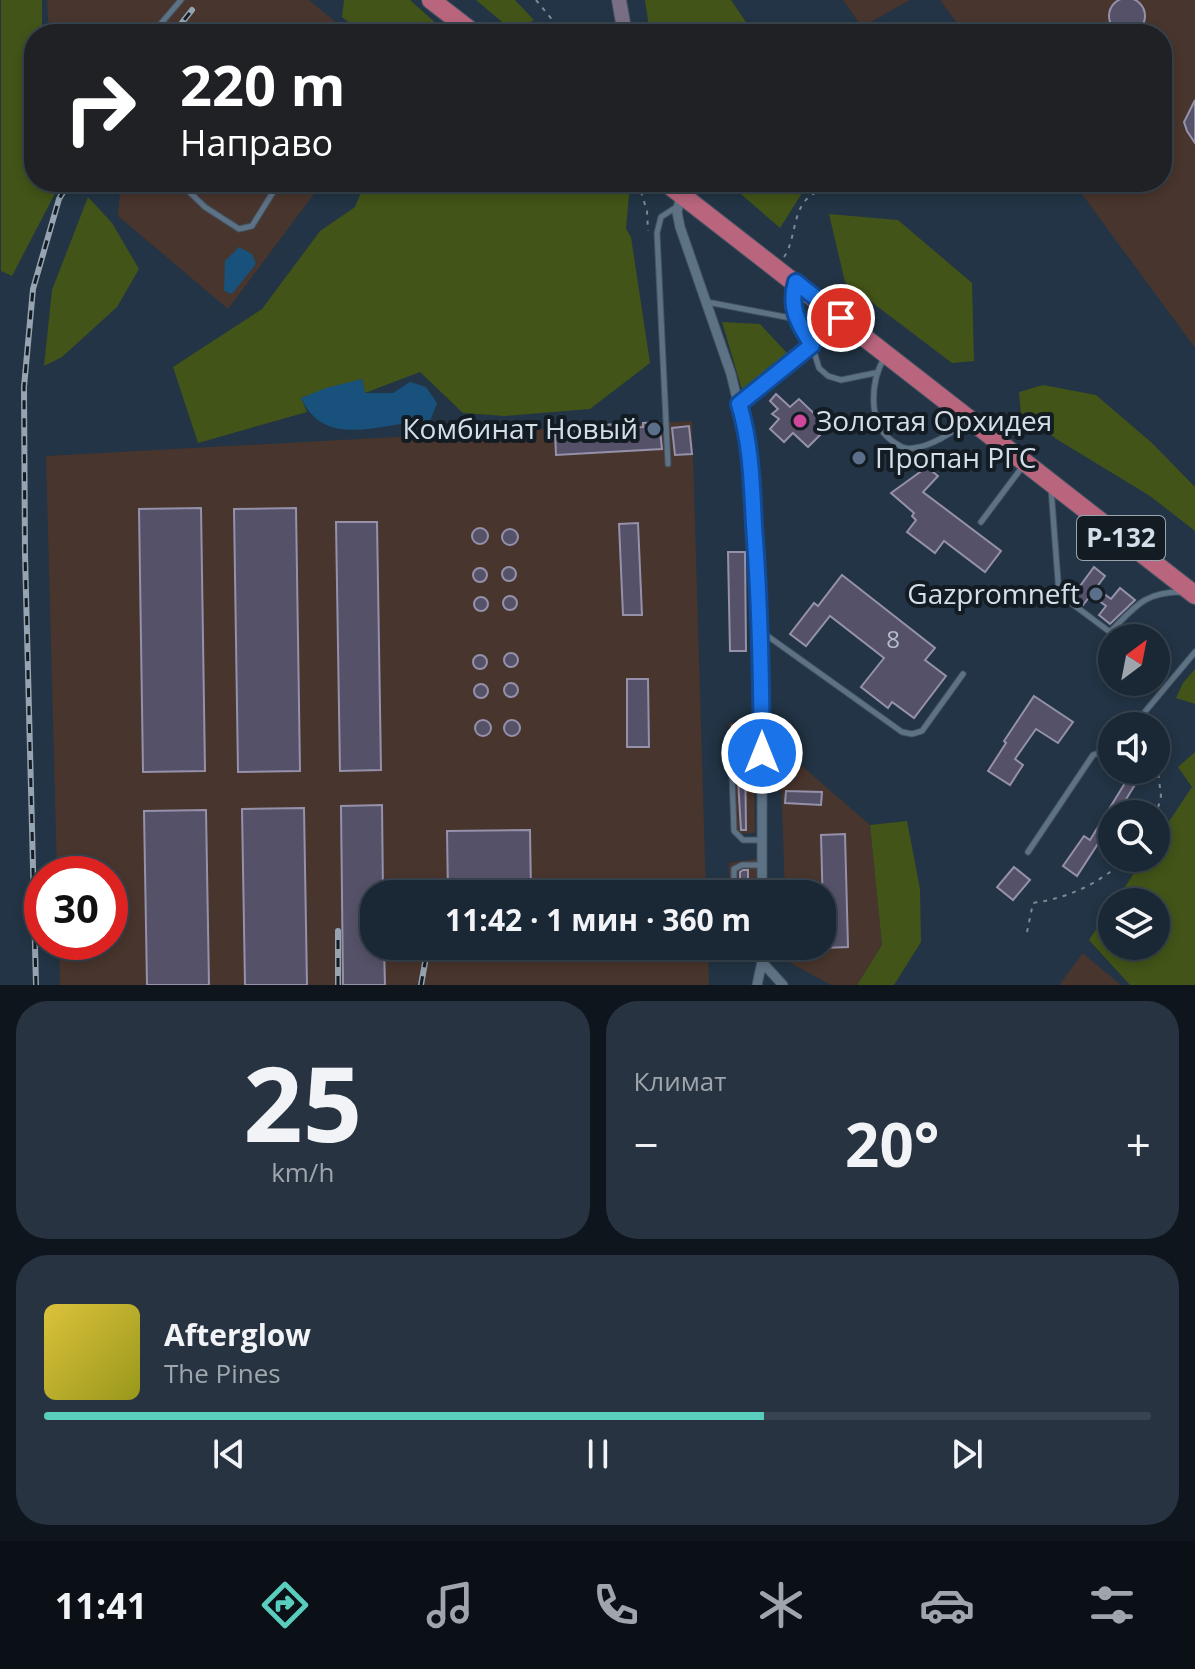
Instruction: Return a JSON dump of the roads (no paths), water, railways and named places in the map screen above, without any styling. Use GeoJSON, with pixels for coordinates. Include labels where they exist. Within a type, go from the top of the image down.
{"type":"FeatureCollection","features":[{"type":"Feature","properties":{"kind":"highway"},"geometry":{"type":"LineString","coordinates":[[431,0],[462,24]]}},
{"type":"Feature","properties":{"kind":"highway","name":"Р-132"},"geometry":{"type":"LineString","coordinates":[[673,192],[680,200],[796,282],[1193,593]]}},
{"type":"Feature","properties":{"kind":"street"},"geometry":{"type":"LineString","coordinates":[[619,0],[623,24]]}},
{"type":"Feature","properties":{"kind":"street"},"geometry":{"type":"LineString","coordinates":[[680,200],[680,227],[739,404],[750,462],[762,631],[762,880]]}},
{"type":"Feature","properties":{"kind":"street"},"geometry":{"type":"LineString","coordinates":[[757,985],[762,962]]}},
{"type":"Feature","properties":{"kind":"street"},"geometry":{"type":"LineString","coordinates":[[762,962],[783,985]]}},
{"type":"Feature","properties":{"kind":"lane"},"geometry":{"type":"LineString","coordinates":[[161,24],[181,0]]}},
{"type":"Feature","properties":{"kind":"lane"},"geometry":{"type":"LineString","coordinates":[[189,192],[205,207],[239,229],[252,226],[273,192]]}},
{"type":"Feature","properties":{"kind":"lane"},"geometry":{"type":"LineString","coordinates":[[668,464],[657,249],[661,217],[680,200]]}},
{"type":"Feature","properties":{"kind":"lane"},"geometry":{"type":"LineString","coordinates":[[796,282],[792,296],[797,319],[812,345],[819,368],[828,376],[841,380],[875,373]]}},
{"type":"Feature","properties":{"kind":"lane"},"geometry":{"type":"LineString","coordinates":[[707,302],[797,319]]}},
{"type":"Feature","properties":{"kind":"lane"},"geometry":{"type":"LineString","coordinates":[[739,404],[812,345]]}},
{"type":"Feature","properties":{"kind":"lane"},"geometry":{"type":"LineString","coordinates":[[886,353],[875,373],[876,420],[884,434],[902,448],[913,449],[953,432],[970,419]]}},
{"type":"Feature","properties":{"kind":"lane"},"geometry":{"type":"LineString","coordinates":[[981,522],[1025,463]]}},
{"type":"Feature","properties":{"kind":"lane"},"geometry":{"type":"LineString","coordinates":[[1051,483],[1059,594],[1110,632],[1135,607],[1157,592],[1193,593]]}},
{"type":"Feature","properties":{"kind":"lane"},"geometry":{"type":"LineString","coordinates":[[762,631],[902,732],[912,734],[922,731],[963,674]]}},
{"type":"Feature","properties":{"kind":"lane"},"geometry":{"type":"LineString","coordinates":[[1145,712],[1195,652]]}},
{"type":"Feature","properties":{"kind":"lane"},"geometry":{"type":"LineString","coordinates":[[731,747],[734,831],[743,840],[762,841]]}},
{"type":"Feature","properties":{"kind":"lane"},"geometry":{"type":"LineString","coordinates":[[1028,852],[1093,755],[1098,753]]}},
{"type":"Feature","properties":{"kind":"lane"},"geometry":{"type":"LineString","coordinates":[[734,880],[734,869],[742,865],[763,865]]}},
{"type":"Feature","properties":{"kind":"water"},"geometry":{"type":"Polygon","coordinates":[[[239,247],[252,254],[256,264],[232,294],[224,291],[225,261],[239,247]]]}},
{"type":"Feature","properties":{"kind":"water"},"geometry":{"type":"Polygon","coordinates":[[[362,379],[365,393],[393,393],[410,382],[426,387],[437,403],[430,421],[358,430],[341,429],[325,424],[312,414],[301,398],[362,379]]]}},
{"type":"Feature","properties":{"kind":"railway"},"geometry":{"type":"LineString","coordinates":[[181,24],[192,10]]}},
{"type":"Feature","properties":{"kind":"railway"},"geometry":{"type":"LineString","coordinates":[[36,985],[24,387],[33,289],[63,192]]}},
{"type":"Feature","properties":{"kind":"railway"},"geometry":{"type":"LineString","coordinates":[[338,931],[338,985]]}},
{"type":"Feature","properties":{"kind":"railway"},"geometry":{"type":"LineString","coordinates":[[421,985],[425,960]]}},
{"type":"Feature","properties":{"kind":"place","name":"Золотая Орхидея"},"geometry":{"type":"Point","coordinates":[800,421]}},
{"type":"Feature","properties":{"kind":"place","name":"Комбинат Новый"},"geometry":{"type":"Point","coordinates":[654,429]}},
{"type":"Feature","properties":{"kind":"place","name":"Пропан РГС"},"geometry":{"type":"Point","coordinates":[859,458]}},
{"type":"Feature","properties":{"kind":"place","name":"Gazpromneft"},"geometry":{"type":"Point","coordinates":[1096,594]}}]}
